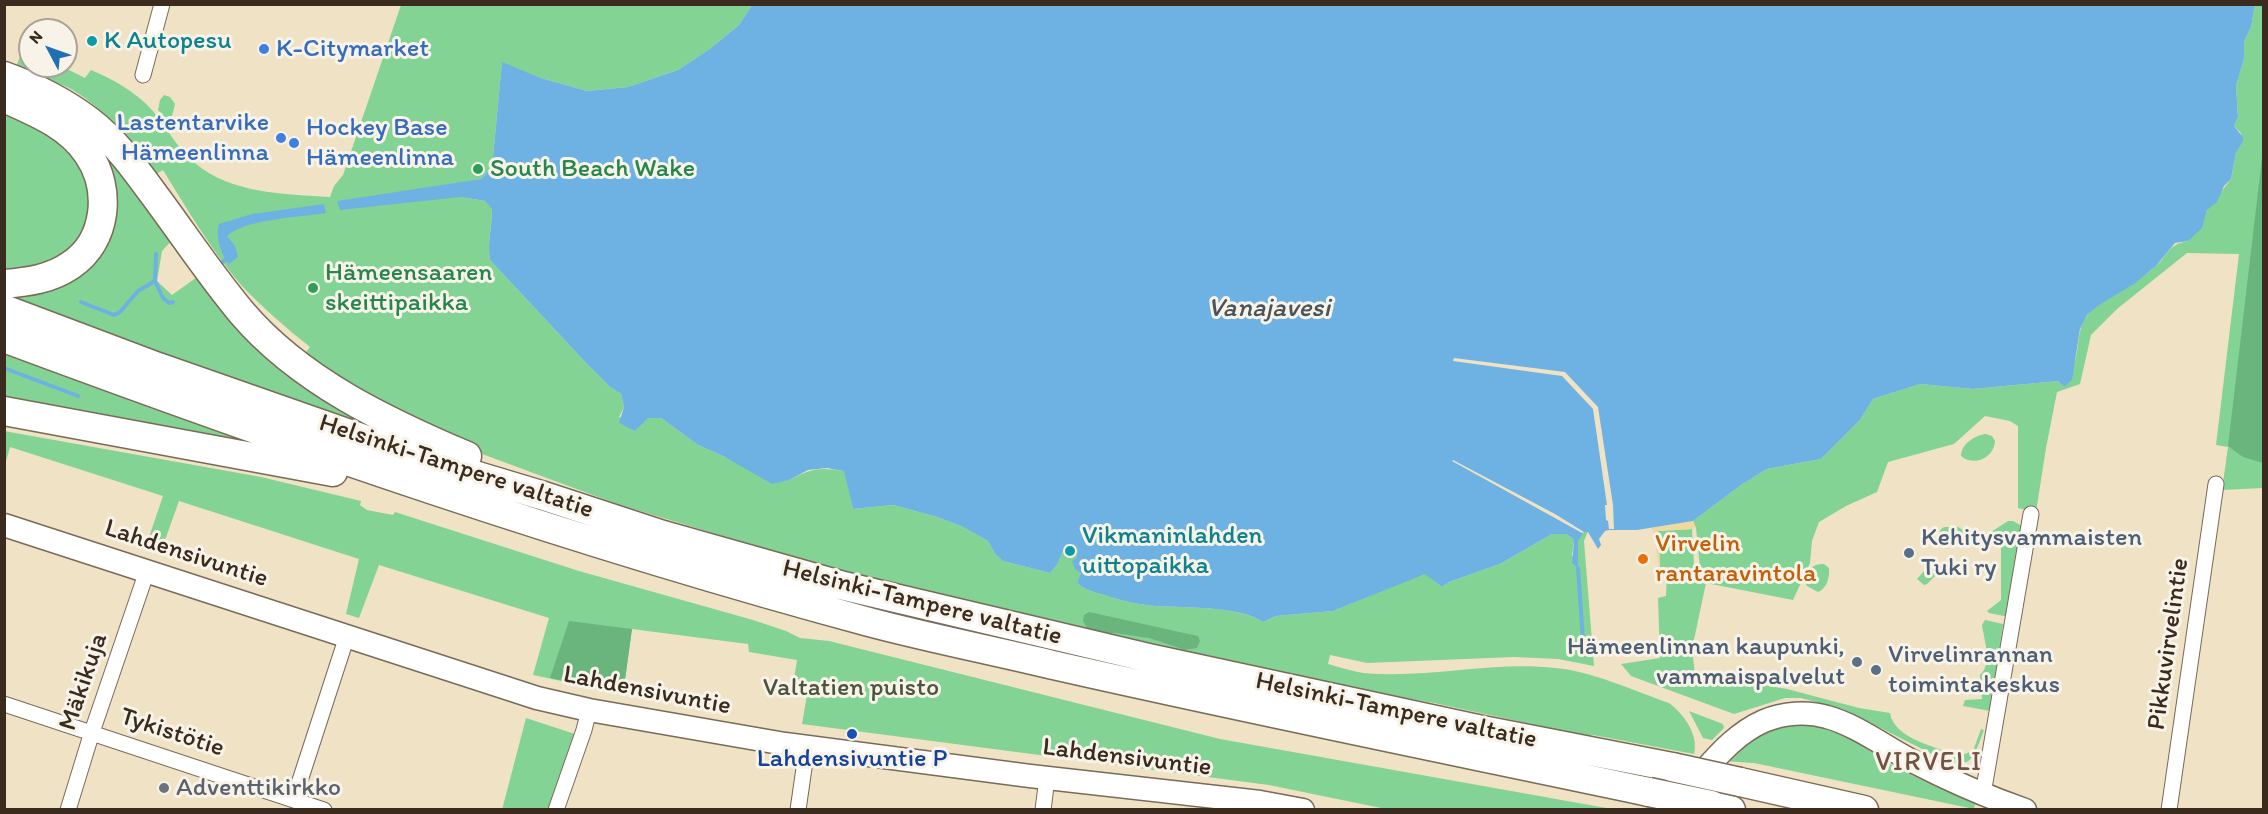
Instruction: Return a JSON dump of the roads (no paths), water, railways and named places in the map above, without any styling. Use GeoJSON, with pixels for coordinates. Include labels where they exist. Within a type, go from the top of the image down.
{"type":"FeatureCollection","features":[{"type":"Feature","properties":{"kind":"highway"},"geometry":{"type":"LineString","coordinates":[[4,76],[74,111],[108,138],[130,162],[242,314],[277,348],[305,370],[399,425],[512,477],[541,495]]}},
{"type":"Feature","properties":{"kind":"highway"},"geometry":{"type":"LineString","coordinates":[[4,98],[46,118],[77,141],[94,165],[104,201],[101,223],[95,237],[76,261],[44,278],[4,284]]}},
{"type":"Feature","properties":{"kind":"highway","name":"Helsinki-Tampere valtatie"},"geometry":{"type":"LineString","coordinates":[[4,309],[158,367],[387,447],[663,535],[840,585],[1160,660],[1471,728],[1672,767],[1864,810]]}},
{"type":"Feature","properties":{"kind":"highway","name":"Helsinki-Tampere valtatie"},"geometry":{"type":"LineString","coordinates":[[4,338],[382,474],[636,555],[872,623],[1659,801],[1721,807]]}},
{"type":"Feature","properties":{"kind":"highway"},"geometry":{"type":"LineString","coordinates":[[4,411],[334,472],[382,474]]}},
{"type":"Feature","properties":{"kind":"main road","name":"Lahdensivuntie"},"geometry":{"type":"LineString","coordinates":[[4,525],[537,698],[589,710],[807,747],[1303,810]]}},
{"type":"Feature","properties":{"kind":"main road"},"geometry":{"type":"LineString","coordinates":[[1659,801],[1727,746],[1740,728],[1795,714],[1827,717],[1840,722],[1916,764],[2025,810]]}},
{"type":"Feature","properties":{"kind":"street"},"geometry":{"type":"LineString","coordinates":[[143,75],[162,4]]}},
{"type":"Feature","properties":{"kind":"street","name":"Pikkuvirvelintie"},"geometry":{"type":"LineString","coordinates":[[2169,810],[2216,484]]}},
{"type":"Feature","properties":{"kind":"street"},"geometry":{"type":"LineString","coordinates":[[1983,794],[2031,514]]}},
{"type":"Feature","properties":{"kind":"street","name":"Mäkikuja"},"geometry":{"type":"LineString","coordinates":[[68,810],[147,571]]}},
{"type":"Feature","properties":{"kind":"street"},"geometry":{"type":"LineString","coordinates":[[294,799],[347,636]]}},
{"type":"Feature","properties":{"kind":"street","name":"Tykistötie"},"geometry":{"type":"LineString","coordinates":[[4,704],[324,810]]}},
{"type":"Feature","properties":{"kind":"street"},"geometry":{"type":"LineString","coordinates":[[556,810],[589,710]]}},
{"type":"Feature","properties":{"kind":"street"},"geometry":{"type":"LineString","coordinates":[[798,810],[807,747]]}},
{"type":"Feature","properties":{"kind":"street"},"geometry":{"type":"LineString","coordinates":[[1043,810],[1047,778]]}},
{"type":"Feature","properties":{"kind":"water","name":"Vanajavesi"},"geometry":{"type":"Polygon","coordinates":[[[752,5],[2255,5],[2251,27],[2244,42],[2244,59],[2236,86],[2238,117],[2234,126],[2243,137],[2243,142],[2236,153],[2231,179],[2224,186],[2217,202],[2207,210],[2202,228],[2188,241],[2175,243],[2156,266],[2134,284],[2087,315],[2080,329],[2072,380],[2064,387],[2058,381],[1973,389],[1920,384],[1873,399],[1860,420],[1821,459],[1767,469],[1741,485],[1693,521],[1637,530],[1605,531],[1599,539],[1601,545],[1598,549],[1588,532],[1584,532],[1578,542],[1578,568],[1572,563],[1574,542],[1572,538],[1566,534],[1552,534],[1500,564],[1449,582],[1442,587],[1425,574],[1333,611],[1276,616],[1263,622],[1238,612],[1140,604],[1088,590],[1077,582],[1081,573],[1075,569],[1072,561],[1076,558],[1078,550],[1075,545],[1066,544],[1057,565],[1050,573],[1003,561],[995,554],[988,541],[961,526],[937,517],[893,505],[853,509],[844,471],[827,468],[808,470],[789,480],[772,484],[725,457],[698,445],[661,418],[648,418],[635,431],[619,423],[624,407],[621,394],[610,387],[586,363],[490,260],[492,209],[485,201],[460,197],[340,210],[337,201],[481,179],[492,167],[502,62],[541,78],[587,91],[628,87],[678,70],[711,48],[739,25],[752,5]]]}},
{"type":"Feature","properties":{"kind":"water"},"geometry":{"type":"Polygon","coordinates":[[[324,204],[326,213],[260,222],[235,230],[227,236],[235,246],[238,257],[229,264],[219,245],[219,224],[252,214],[324,204]]]}},
{"type":"Feature","properties":{"kind":"waterway"},"geometry":{"type":"LineString","coordinates":[[155,280],[156,254]]}},
{"type":"Feature","properties":{"kind":"waterway"},"geometry":{"type":"LineString","coordinates":[[219,265],[226,259]]}},
{"type":"Feature","properties":{"kind":"waterway"},"geometry":{"type":"LineString","coordinates":[[81,302],[114,315],[120,312],[138,291],[155,281],[163,298],[169,303],[173,302]]}},
{"type":"Feature","properties":{"kind":"waterway"},"geometry":{"type":"LineString","coordinates":[[4,368],[78,396]]}},
{"type":"Feature","properties":{"kind":"waterway"},"geometry":{"type":"LineString","coordinates":[[1578,568],[1584,655]]}},
{"type":"Feature","properties":{"kind":"place","name":"K Autopesu"},"geometry":{"type":"Point","coordinates":[92,41]}},
{"type":"Feature","properties":{"kind":"place","name":"K-Citymarket"},"geometry":{"type":"Point","coordinates":[264,49]}},
{"type":"Feature","properties":{"kind":"place","name":"Lastentarvike Hämeenlinna"},"geometry":{"type":"Point","coordinates":[281,138]}},
{"type":"Feature","properties":{"kind":"place","name":"Hockey Base Hämeenlinna"},"geometry":{"type":"Point","coordinates":[294,143]}},
{"type":"Feature","properties":{"kind":"place","name":"South Beach Wake"},"geometry":{"type":"Point","coordinates":[478,169]}},
{"type":"Feature","properties":{"kind":"place","name":"Hämeensaaren skeittipaikka"},"geometry":{"type":"Point","coordinates":[313,288]}},
{"type":"Feature","properties":{"kind":"place","name":"Vikmaninlahden uittopaikka"},"geometry":{"type":"Point","coordinates":[1070,551]}},
{"type":"Feature","properties":{"kind":"place","name":"Kehitysvammaisten Tuki ry"},"geometry":{"type":"Point","coordinates":[1909,553]}},
{"type":"Feature","properties":{"kind":"place","name":"Virvelin rantaravintola"},"geometry":{"type":"Point","coordinates":[1643,559]}},
{"type":"Feature","properties":{"kind":"place","name":"Hämeenlinnan kaupunki, vammaispalvelut"},"geometry":{"type":"Point","coordinates":[1857,662]}},
{"type":"Feature","properties":{"kind":"place","name":"Virvelinrannan toimintakeskus"},"geometry":{"type":"Point","coordinates":[1876,670]}},
{"type":"Feature","properties":{"kind":"place","name":"Lahdensivuntie P"},"geometry":{"type":"Point","coordinates":[852,734]}},
{"type":"Feature","properties":{"kind":"place","name":"Adventtikirkko"},"geometry":{"type":"Point","coordinates":[164,788]}},
{"type":"Feature","properties":{"kind":"district","name":"VIRVELI"},"geometry":{"type":"Point","coordinates":[1929,763]}},
{"type":"Feature","properties":{"kind":"park label","name":"Valtatien puisto"},"geometry":{"type":"Point","coordinates":[851,688]}}]}
